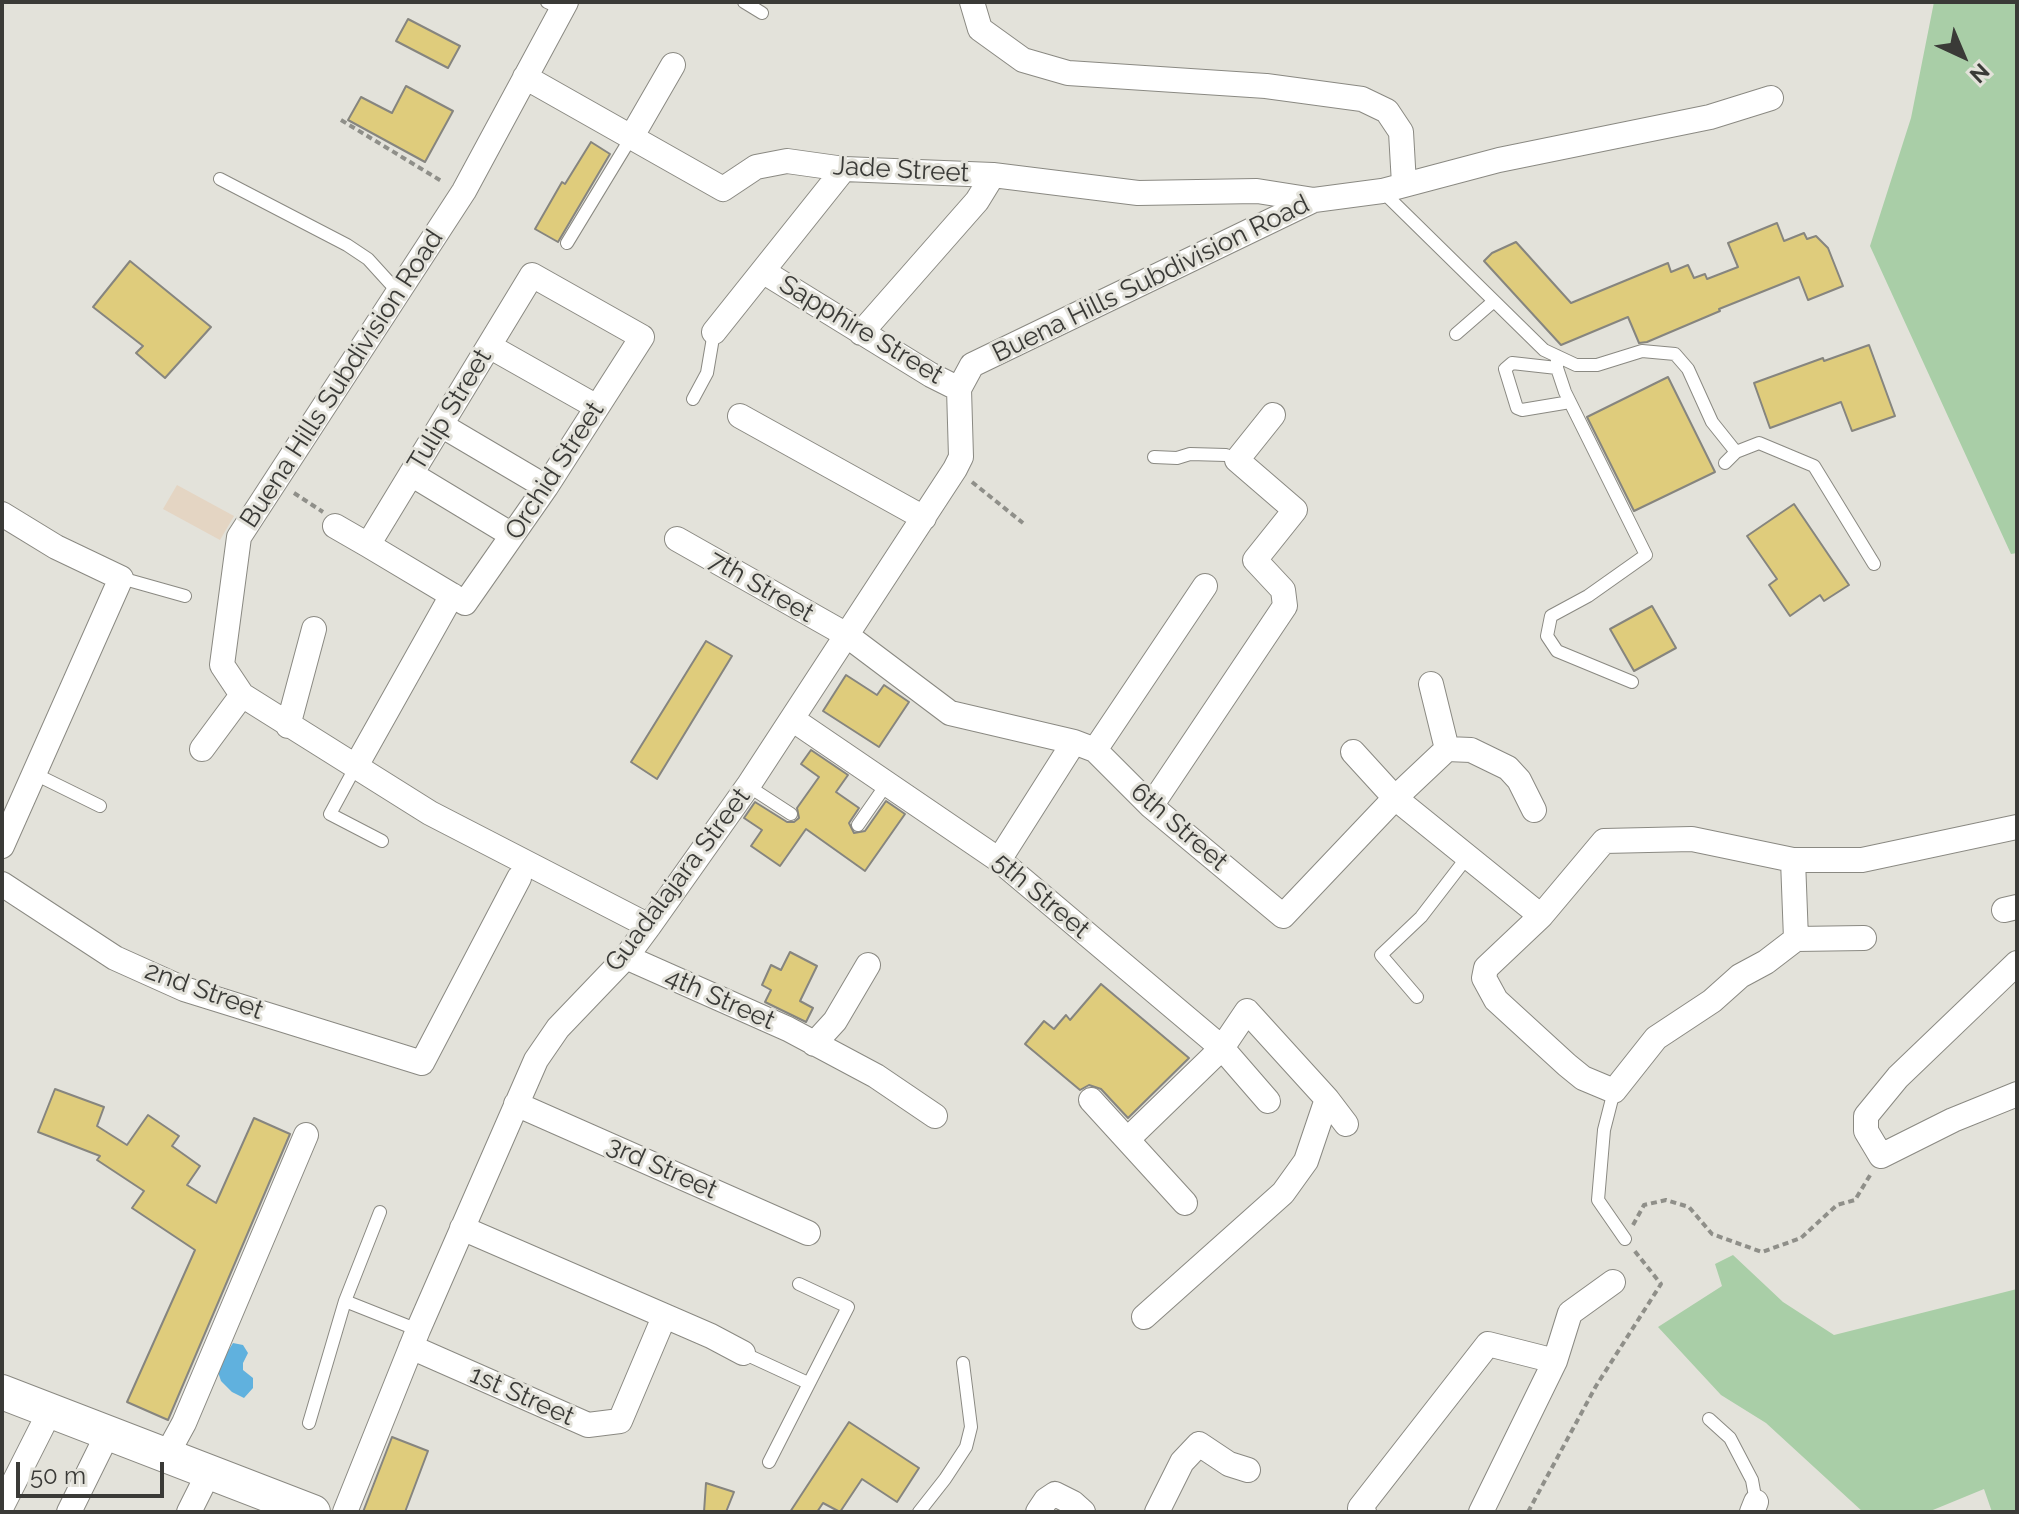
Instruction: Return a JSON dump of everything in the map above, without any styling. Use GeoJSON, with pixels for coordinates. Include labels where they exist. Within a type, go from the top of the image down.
{"type":"FeatureCollection","features":[{"type":"Feature","properties":{"kind":"main road"},"geometry":{"type":"LineString","coordinates":[[2,1392],[209,1472],[271,1505],[313,1512]]}},
{"type":"Feature","properties":{"kind":"street"},"geometry":{"type":"LineString","coordinates":[[972,2],[980,29],[1023,60],[1068,73],[1266,86],[1362,99],[1387,111],[1401,132],[1393,187]]}},
{"type":"Feature","properties":{"kind":"street","name":"Buena Hills Subdivision Road"},"geometry":{"type":"LineString","coordinates":[[558,4],[525,77],[464,191],[239,537],[222,665],[242,695],[430,813],[649,926]]}},
{"type":"Feature","properties":{"kind":"street"},"geometry":{"type":"LineString","coordinates":[[632,136],[673,65]]}},
{"type":"Feature","properties":{"kind":"street","name":"Jade Street"},"geometry":{"type":"LineString","coordinates":[[525,77],[723,189],[756,167],[787,161],[844,169],[993,175],[1138,193],[1257,191],[1314,200]]}},
{"type":"Feature","properties":{"kind":"street","name":"Buena Hills Subdivision Road"},"geometry":{"type":"LineString","coordinates":[[959,389],[972,365],[1314,200],[1393,187],[1499,160],[1710,117],[1771,98]]}},
{"type":"Feature","properties":{"kind":"street"},"geometry":{"type":"LineString","coordinates":[[714,332],[844,169]]}},
{"type":"Feature","properties":{"kind":"street"},"geometry":{"type":"LineString","coordinates":[[861,333],[977,201],[993,175]]}},
{"type":"Feature","properties":{"kind":"street","name":"Sapphire Street"},"geometry":{"type":"LineString","coordinates":[[764,272],[861,333],[959,389]]}},
{"type":"Feature","properties":{"kind":"street","name":"Orchid Street"},"geometry":{"type":"LineString","coordinates":[[356,766],[459,599],[512,535],[546,487],[642,337],[532,275]]}},
{"type":"Feature","properties":{"kind":"street","name":"Tulip Street"},"geometry":{"type":"LineString","coordinates":[[368,545],[532,275]]}},
{"type":"Feature","properties":{"kind":"street"},"geometry":{"type":"LineString","coordinates":[[489,346],[597,407]]}},
{"type":"Feature","properties":{"kind":"street","name":"Guadalajara Street"},"geometry":{"type":"LineString","coordinates":[[345,1512],[414,1339],[536,1060],[558,1028],[626,957],[649,926],[748,786],[955,469],[961,457],[959,389]]}},
{"type":"Feature","properties":{"kind":"street"},"geometry":{"type":"LineString","coordinates":[[1151,806],[1285,606],[1283,590],[1255,560],[1295,510],[1237,460],[1273,415]]}},
{"type":"Feature","properties":{"kind":"street"},"geometry":{"type":"LineString","coordinates":[[740,416],[924,518]]}},
{"type":"Feature","properties":{"kind":"street"},"geometry":{"type":"LineString","coordinates":[[441,425],[546,487]]}},
{"type":"Feature","properties":{"kind":"street"},"geometry":{"type":"LineString","coordinates":[[411,474],[512,535]]}},
{"type":"Feature","properties":{"kind":"street"},"geometry":{"type":"LineString","coordinates":[[2,514],[56,547],[121,578],[2,846]]}},
{"type":"Feature","properties":{"kind":"street"},"geometry":{"type":"LineString","coordinates":[[335,526],[459,599]]}},
{"type":"Feature","properties":{"kind":"street","name":"7th Street"},"geometry":{"type":"LineString","coordinates":[[677,539],[845,634]]}},
{"type":"Feature","properties":{"kind":"street"},"geometry":{"type":"LineString","coordinates":[[999,860],[1205,586]]}},
{"type":"Feature","properties":{"kind":"street"},"geometry":{"type":"LineString","coordinates":[[288,726],[314,629]]}},
{"type":"Feature","properties":{"kind":"street"},"geometry":{"type":"LineString","coordinates":[[845,634],[950,713],[1085,746]]}},
{"type":"Feature","properties":{"kind":"street"},"geometry":{"type":"LineString","coordinates":[[1431,684],[1447,749],[1471,750],[1508,768],[1519,780],[1534,810]]}},
{"type":"Feature","properties":{"kind":"street"},"geometry":{"type":"LineString","coordinates":[[202,749],[242,695]]}},
{"type":"Feature","properties":{"kind":"street","name":"5th Street"},"geometry":{"type":"LineString","coordinates":[[792,719],[999,860],[1222,1048],[1268,1101]]}},
{"type":"Feature","properties":{"kind":"street","name":"6th Street"},"geometry":{"type":"LineString","coordinates":[[1085,746],[1151,806],[1283,916],[1395,798],[1447,749]]}},
{"type":"Feature","properties":{"kind":"street"},"geometry":{"type":"LineString","coordinates":[[1353,752],[1395,798],[1541,916]]}},
{"type":"Feature","properties":{"kind":"street"},"geometry":{"type":"LineString","coordinates":[[1864,938],[1796,939],[1656,1038],[1614,1091],[1583,1078],[1507,1011],[1489,990],[1484,978],[1486,968],[1541,916],[1604,841],[1692,839],[1793,860],[1862,860],[2017,827]]}},
{"type":"Feature","properties":{"kind":"street"},"geometry":{"type":"LineString","coordinates":[[1793,860],[1796,939]]}},
{"type":"Feature","properties":{"kind":"street","name":"2nd Street"},"geometry":{"type":"LineString","coordinates":[[2,884],[115,958],[184,989],[422,1063],[519,878]]}},
{"type":"Feature","properties":{"kind":"street","name":"4th Street"},"geometry":{"type":"LineString","coordinates":[[626,957],[788,1029],[876,1076],[935,1116]]}},
{"type":"Feature","properties":{"kind":"street"},"geometry":{"type":"LineString","coordinates":[[2017,963],[1898,1077],[1866,1116],[1866,1131],[1881,1156],[1953,1120],[2017,1094]]}},
{"type":"Feature","properties":{"kind":"street"},"geometry":{"type":"LineString","coordinates":[[814,1044],[835,1021],[868,965]]}},
{"type":"Feature","properties":{"kind":"street"},"geometry":{"type":"LineString","coordinates":[[1128,1139],[1222,1048],[1247,1011],[1346,1124]]}},
{"type":"Feature","properties":{"kind":"street"},"geometry":{"type":"LineString","coordinates":[[1144,1317],[1283,1193],[1306,1161],[1327,1099]]}},
{"type":"Feature","properties":{"kind":"street"},"geometry":{"type":"LineString","coordinates":[[1091,1100],[1185,1203]]}},
{"type":"Feature","properties":{"kind":"street","name":"3rd Street"},"geometry":{"type":"LineString","coordinates":[[516,1104],[808,1233]]}},
{"type":"Feature","properties":{"kind":"street"},"geometry":{"type":"LineString","coordinates":[[166,1456],[184,1423],[306,1135]]}},
{"type":"Feature","properties":{"kind":"street"},"geometry":{"type":"LineString","coordinates":[[462,1228],[711,1336],[743,1353]]}},
{"type":"Feature","properties":{"kind":"street"},"geometry":{"type":"LineString","coordinates":[[1481,1512],[1555,1361],[1570,1313],[1613,1282]]}},
{"type":"Feature","properties":{"kind":"street","name":"1st Street"},"geometry":{"type":"LineString","coordinates":[[414,1339],[588,1425],[620,1421],[664,1317]]}},
{"type":"Feature","properties":{"kind":"street"},"geometry":{"type":"LineString","coordinates":[[1364,1512],[1360,1508],[1488,1344],[1555,1361]]}},
{"type":"Feature","properties":{"kind":"street"},"geometry":{"type":"LineString","coordinates":[[2,1506],[50,1411]]}},
{"type":"Feature","properties":{"kind":"street"},"geometry":{"type":"LineString","coordinates":[[69,1512],[108,1433]]}},
{"type":"Feature","properties":{"kind":"street"},"geometry":{"type":"LineString","coordinates":[[1157,1512],[1182,1462],[1199,1444],[1229,1464],[1248,1470]]}},
{"type":"Feature","properties":{"kind":"street"},"geometry":{"type":"LineString","coordinates":[[189,1512],[209,1472]]}},
{"type":"Feature","properties":{"kind":"street"},"geometry":{"type":"LineString","coordinates":[[1038,1512],[1046,1500],[1055,1494],[1083,1512]]}},
{"type":"Feature","properties":{"kind":"lane"},"geometry":{"type":"LineString","coordinates":[[744,2],[762,13]]}},
{"type":"Feature","properties":{"kind":"lane"},"geometry":{"type":"LineString","coordinates":[[567,243],[632,136]]}},
{"type":"Feature","properties":{"kind":"lane"},"geometry":{"type":"LineString","coordinates":[[220,179],[347,245],[368,259],[398,292]]}},
{"type":"Feature","properties":{"kind":"lane"},"geometry":{"type":"LineString","coordinates":[[1393,187],[1494,301],[1557,362],[1570,402],[1646,555],[1588,596],[1551,616],[1547,636],[1557,651],[1632,682]]}},
{"type":"Feature","properties":{"kind":"lane"},"geometry":{"type":"LineString","coordinates":[[1456,334],[1494,301]]}},
{"type":"Feature","properties":{"kind":"lane"},"geometry":{"type":"LineString","coordinates":[[693,399],[707,373],[714,332]]}},
{"type":"Feature","properties":{"kind":"lane"},"geometry":{"type":"LineString","coordinates":[[1570,402],[1522,410],[1517,408],[1505,369],[1512,363],[1597,365],[1642,351],[1675,354],[1688,369],[1712,422],[1736,452]]}},
{"type":"Feature","properties":{"kind":"lane"},"geometry":{"type":"LineString","coordinates":[[1725,463],[1736,452],[1759,443],[1814,466],[1874,564]]}},
{"type":"Feature","properties":{"kind":"lane"},"geometry":{"type":"LineString","coordinates":[[1154,457],[1226,455],[1237,460]]}},
{"type":"Feature","properties":{"kind":"lane"},"geometry":{"type":"LineString","coordinates":[[121,578],[185,596]]}},
{"type":"Feature","properties":{"kind":"lane"},"geometry":{"type":"LineString","coordinates":[[356,766],[330,814],[382,841]]}},
{"type":"Feature","properties":{"kind":"lane"},"geometry":{"type":"LineString","coordinates":[[35,774],[100,806]]}},
{"type":"Feature","properties":{"kind":"lane"},"geometry":{"type":"LineString","coordinates":[[858,825],[888,782]]}},
{"type":"Feature","properties":{"kind":"lane"},"geometry":{"type":"LineString","coordinates":[[748,786],[791,814]]}},
{"type":"Feature","properties":{"kind":"lane"},"geometry":{"type":"LineString","coordinates":[[1417,997],[1381,955],[1421,917],[1468,856]]}},
{"type":"Feature","properties":{"kind":"lane"},"geometry":{"type":"LineString","coordinates":[[1614,1091],[1604,1130],[1598,1200],[1625,1239]]}},
{"type":"Feature","properties":{"kind":"lane"},"geometry":{"type":"LineString","coordinates":[[309,1423],[345,1301],[380,1212]]}},
{"type":"Feature","properties":{"kind":"lane"},"geometry":{"type":"LineString","coordinates":[[769,1462],[848,1307],[799,1284]]}},
{"type":"Feature","properties":{"kind":"lane"},"geometry":{"type":"LineString","coordinates":[[345,1301],[414,1339]]}},
{"type":"Feature","properties":{"kind":"lane"},"geometry":{"type":"LineString","coordinates":[[743,1353],[808,1383]]}},
{"type":"Feature","properties":{"kind":"lane"},"geometry":{"type":"LineString","coordinates":[[919,1512],[966,1447],[971,1427],[963,1363]]}},
{"type":"Feature","properties":{"kind":"lane"},"geometry":{"type":"LineString","coordinates":[[1709,1419],[1730,1438],[1752,1480],[1754,1507]]}},
{"type":"Feature","properties":{"kind":"path"},"geometry":{"type":"LineString","coordinates":[[341,120],[443,182],[464,191]]}},
{"type":"Feature","properties":{"kind":"path"},"geometry":{"type":"LineString","coordinates":[[955,469],[1023,523]]}},
{"type":"Feature","properties":{"kind":"path"},"geometry":{"type":"LineString","coordinates":[[286,488],[328,516],[335,526]]}},
{"type":"Feature","properties":{"kind":"path"},"geometry":{"type":"LineString","coordinates":[[1528,1512],[1596,1386],[1661,1284],[1625,1239],[1644,1205],[1666,1200],[1689,1207],[1712,1234],[1762,1252],[1801,1238],[1837,1205],[1855,1200],[1881,1156]]}},
{"type":"Feature","properties":{"kind":"shaded area"},"geometry":{"type":"Polygon","coordinates":[[[177,485],[234,516],[220,540],[163,509],[177,485]]]}},
{"type":"Feature","properties":{"kind":"green space"},"geometry":{"type":"Polygon","coordinates":[[[1934,2],[2017,2],[2017,553],[2011,554],[1870,246],[1911,118],[1934,2]]]}},
{"type":"Feature","properties":{"kind":"green space"},"geometry":{"type":"Polygon","coordinates":[[[1733,1255],[1783,1302],[1834,1335],[2017,1289],[2017,1512],[1992,1512],[1984,1489],[1928,1512],[1863,1512],[1766,1423],[1721,1395],[1658,1327],[1722,1286],[1715,1264],[1733,1255]]]}},
{"type":"Feature","properties":{"kind":"water"},"geometry":{"type":"Polygon","coordinates":[[[233,1343],[243,1345],[248,1353],[243,1370],[253,1378],[253,1388],[244,1398],[221,1381],[217,1369],[233,1343]]]}},
{"type":"Feature","properties":{"kind":"building"},"geometry":{"type":"Polygon","coordinates":[[[408,19],[460,46],[448,68],[396,41],[408,19]]]}},
{"type":"Feature","properties":{"kind":"building"},"geometry":{"type":"Polygon","coordinates":[[[406,86],[453,111],[425,162],[348,120],[361,97],[392,113],[406,86]]]}},
{"type":"Feature","properties":{"kind":"building"},"geometry":{"type":"Polygon","coordinates":[[[591,142],[610,154],[558,242],[535,229],[562,182],[565,184],[591,142]]]}},
{"type":"Feature","properties":{"kind":"building"},"geometry":{"type":"Polygon","coordinates":[[[1777,223],[1784,241],[1804,233],[1807,239],[1816,236],[1828,248],[1843,286],[1808,300],[1799,277],[1647,342],[1639,343],[1628,317],[1561,345],[1484,261],[1492,253],[1516,242],[1571,303],[1668,263],[1671,272],[1688,265],[1694,278],[1705,274],[1707,279],[1738,267],[1728,243],[1777,223]]]}},
{"type":"Feature","properties":{"kind":"building"},"geometry":{"type":"Polygon","coordinates":[[[130,261],[211,327],[165,378],[136,353],[143,346],[93,307],[130,261]]]}},
{"type":"Feature","properties":{"kind":"building"},"geometry":{"type":"Polygon","coordinates":[[[1869,345],[1895,416],[1852,431],[1841,402],[1770,428],[1754,383],[1869,345]]]}},
{"type":"Feature","properties":{"kind":"building"},"geometry":{"type":"Polygon","coordinates":[[[1668,377],[1715,472],[1634,511],[1587,417],[1668,377]]]}},
{"type":"Feature","properties":{"kind":"building"},"geometry":{"type":"Polygon","coordinates":[[[1794,504],[1849,585],[1824,601],[1820,595],[1790,616],[1769,585],[1777,579],[1747,536],[1794,504]]]}},
{"type":"Feature","properties":{"kind":"building"},"geometry":{"type":"Polygon","coordinates":[[[1652,606],[1676,648],[1634,671],[1610,629],[1652,606]]]}},
{"type":"Feature","properties":{"kind":"building"},"geometry":{"type":"Polygon","coordinates":[[[706,641],[732,656],[657,779],[631,762],[706,641]]]}},
{"type":"Feature","properties":{"kind":"building"},"geometry":{"type":"Polygon","coordinates":[[[846,675],[877,695],[884,685],[909,702],[879,747],[823,711],[846,675]]]}},
{"type":"Feature","properties":{"kind":"building"},"geometry":{"type":"Polygon","coordinates":[[[811,750],[848,775],[836,792],[859,808],[849,823],[854,833],[865,831],[886,801],[905,814],[865,871],[806,829],[780,866],[751,846],[762,830],[744,818],[755,802],[787,822],[799,818],[797,808],[819,777],[801,764],[811,750]]]}},
{"type":"Feature","properties":{"kind":"building"},"geometry":{"type":"Polygon","coordinates":[[[790,952],[817,966],[800,1001],[813,1008],[806,1022],[765,1002],[771,990],[762,985],[771,965],[781,970],[790,952]]]}},
{"type":"Feature","properties":{"kind":"building"},"geometry":{"type":"Polygon","coordinates":[[[1101,984],[1189,1058],[1128,1118],[1101,1089],[1089,1085],[1080,1090],[1025,1044],[1044,1021],[1054,1029],[1066,1015],[1070,1020],[1101,984]]]}},
{"type":"Feature","properties":{"kind":"building"},"geometry":{"type":"Polygon","coordinates":[[[55,1089],[104,1107],[97,1126],[127,1145],[148,1115],[179,1136],[172,1146],[200,1166],[187,1185],[216,1203],[254,1118],[290,1134],[168,1420],[127,1402],[195,1250],[132,1208],[144,1191],[97,1160],[100,1156],[38,1132],[55,1089]]]}},
{"type":"Feature","properties":{"kind":"building"},"geometry":{"type":"Polygon","coordinates":[[[849,1422],[919,1468],[897,1502],[862,1479],[840,1512],[823,1503],[817,1512],[790,1512],[849,1422]]]}},
{"type":"Feature","properties":{"kind":"building"},"geometry":{"type":"Polygon","coordinates":[[[392,1437],[428,1451],[405,1512],[363,1512],[392,1437]]]}},
{"type":"Feature","properties":{"kind":"building"},"geometry":{"type":"Polygon","coordinates":[[[706,1483],[734,1492],[726,1512],[704,1512],[706,1483]]]}}]}
